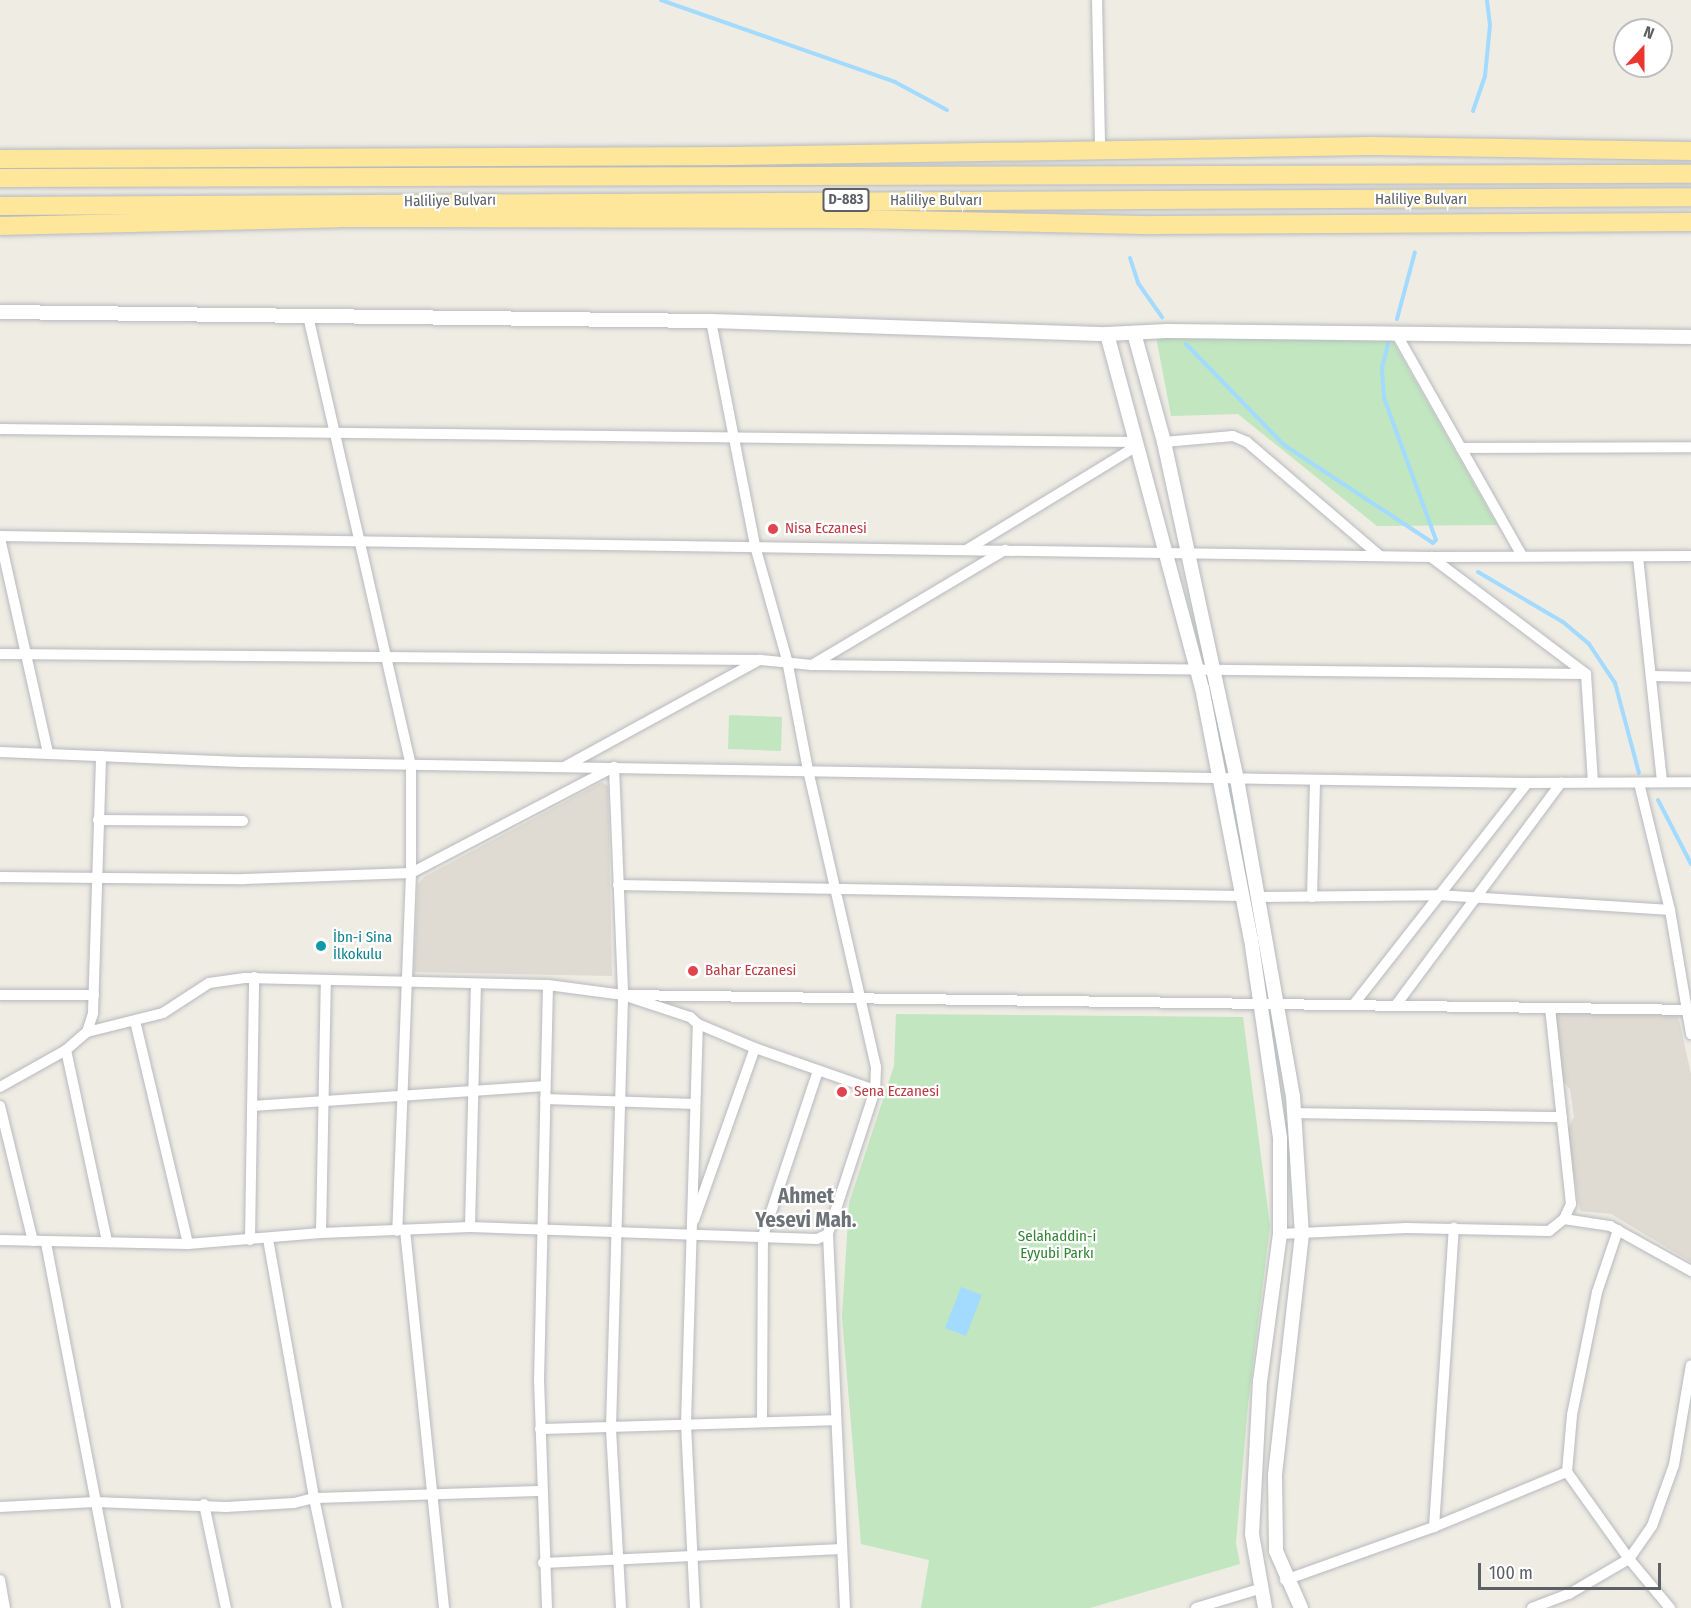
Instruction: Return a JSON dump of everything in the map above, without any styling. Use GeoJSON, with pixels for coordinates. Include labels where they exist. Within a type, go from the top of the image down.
{"type":"FeatureCollection","features":[{"type":"Feature","properties":{"kind":"highway"},"geometry":{"type":"LineString","coordinates":[[0,159],[841,154],[1371,146],[1691,153]]}},
{"type":"Feature","properties":{"kind":"highway"},"geometry":{"type":"LineString","coordinates":[[1524,174],[1691,153]]}},
{"type":"Feature","properties":{"kind":"highway"},"geometry":{"type":"LineString","coordinates":[[841,154],[1107,174]]}},
{"type":"Feature","properties":{"kind":"highway","name":"Haliliye Bulvarı"},"geometry":{"type":"LineString","coordinates":[[0,178],[1691,174]]}},
{"type":"Feature","properties":{"kind":"highway","name":"Haliliye Bulvarı"},"geometry":{"type":"LineString","coordinates":[[0,206],[556,200],[1519,201],[1691,197]]}},
{"type":"Feature","properties":{"kind":"highway"},"geometry":{"type":"LineString","coordinates":[[1519,201],[1691,214]]}},
{"type":"Feature","properties":{"kind":"highway"},"geometry":{"type":"LineString","coordinates":[[857,219],[1109,202]]}},
{"type":"Feature","properties":{"kind":"highway"},"geometry":{"type":"LineString","coordinates":[[0,225],[340,218],[857,219],[1154,225],[1691,222]]}},
{"type":"Feature","properties":{"kind":"street"},"geometry":{"type":"LineString","coordinates":[[1097,0],[1100,149]]}},
{"type":"Feature","properties":{"kind":"street"},"geometry":{"type":"LineString","coordinates":[[0,312],[711,321],[1107,334],[1396,333],[1691,337]]}},
{"type":"Feature","properties":{"kind":"street"},"geometry":{"type":"LineString","coordinates":[[308,316],[384,658],[411,764],[411,873],[401,1096],[401,1231],[444,1608]]}},
{"type":"Feature","properties":{"kind":"street"},"geometry":{"type":"LineString","coordinates":[[711,321],[755,546],[787,660],[808,770],[873,1042],[874,1090],[828,1234],[846,1608]]}},
{"type":"Feature","properties":{"kind":"street"},"geometry":{"type":"LineString","coordinates":[[1134,333],[1164,442],[1237,779],[1279,1004],[1294,1113],[1302,1234],[1275,1475],[1276,1551],[1286,1580],[1300,1608]]}},
{"type":"Feature","properties":{"kind":"street"},"geometry":{"type":"LineString","coordinates":[[1396,333],[1522,556]]}},
{"type":"Feature","properties":{"kind":"street"},"geometry":{"type":"LineString","coordinates":[[1107,334],[1198,670],[1242,896],[1280,1138],[1280,1234],[1260,1393],[1252,1534],[1259,1589],[1265,1608]]}},
{"type":"Feature","properties":{"kind":"street"},"geometry":{"type":"LineString","coordinates":[[0,429],[333,431],[1136,444]]}},
{"type":"Feature","properties":{"kind":"street"},"geometry":{"type":"LineString","coordinates":[[1164,442],[1233,436],[1247,442],[1380,556]]}},
{"type":"Feature","properties":{"kind":"street"},"geometry":{"type":"LineString","coordinates":[[968,549],[1136,444]]}},
{"type":"Feature","properties":{"kind":"street"},"geometry":{"type":"LineString","coordinates":[[1461,448],[1691,447]]}},
{"type":"Feature","properties":{"kind":"street"},"geometry":{"type":"LineString","coordinates":[[48,753],[0,537],[1431,557],[1691,556]]}},
{"type":"Feature","properties":{"kind":"street"},"geometry":{"type":"LineString","coordinates":[[812,665],[1005,550]]}},
{"type":"Feature","properties":{"kind":"street"},"geometry":{"type":"LineString","coordinates":[[1431,557],[1568,656],[1586,674],[1593,782]]}},
{"type":"Feature","properties":{"kind":"street"},"geometry":{"type":"LineString","coordinates":[[1638,557],[1662,782]]}},
{"type":"Feature","properties":{"kind":"street"},"geometry":{"type":"LineString","coordinates":[[0,654],[787,660],[812,665],[1198,670],[1213,667],[1586,674]]}},
{"type":"Feature","properties":{"kind":"street"},"geometry":{"type":"LineString","coordinates":[[566,766],[761,660]]}},
{"type":"Feature","properties":{"kind":"street"},"geometry":{"type":"LineString","coordinates":[[1652,676],[1691,677]]}},
{"type":"Feature","properties":{"kind":"street"},"geometry":{"type":"LineString","coordinates":[[0,752],[411,764],[1237,779],[1527,783],[1691,782]]}},
{"type":"Feature","properties":{"kind":"street"},"geometry":{"type":"LineString","coordinates":[[87,1032],[94,995],[101,756]]}},
{"type":"Feature","properties":{"kind":"street"},"geometry":{"type":"LineString","coordinates":[[0,877],[96,879],[411,873],[614,767]]}},
{"type":"Feature","properties":{"kind":"street"},"geometry":{"type":"LineString","coordinates":[[614,767],[623,995],[611,1428],[621,1560],[621,1608]]}},
{"type":"Feature","properties":{"kind":"street"},"geometry":{"type":"LineString","coordinates":[[1312,897],[1315,780]]}},
{"type":"Feature","properties":{"kind":"street"},"geometry":{"type":"LineString","coordinates":[[1354,1004],[1527,783]]}},
{"type":"Feature","properties":{"kind":"street"},"geometry":{"type":"LineString","coordinates":[[1396,1005],[1561,783]]}},
{"type":"Feature","properties":{"kind":"street"},"geometry":{"type":"LineString","coordinates":[[1639,783],[1670,910],[1691,1034]]}},
{"type":"Feature","properties":{"kind":"street"},"geometry":{"type":"LineString","coordinates":[[98,820],[243,821]]}},
{"type":"Feature","properties":{"kind":"street"},"geometry":{"type":"LineString","coordinates":[[618,885],[837,887],[1242,896]]}},
{"type":"Feature","properties":{"kind":"street"},"geometry":{"type":"LineString","coordinates":[[1260,897],[1439,895],[1670,910]]}},
{"type":"Feature","properties":{"kind":"street"},"geometry":{"type":"LineString","coordinates":[[0,1087],[66,1050],[87,1032],[163,1013],[209,983],[254,977],[326,982],[548,985],[623,995],[1688,1010]]}},
{"type":"Feature","properties":{"kind":"street"},"geometry":{"type":"LineString","coordinates":[[250,1240],[254,977]]}},
{"type":"Feature","properties":{"kind":"street"},"geometry":{"type":"LineString","coordinates":[[321,1233],[326,982]]}},
{"type":"Feature","properties":{"kind":"street"},"geometry":{"type":"LineString","coordinates":[[470,1227],[471,1090],[476,984]]}},
{"type":"Feature","properties":{"kind":"street"},"geometry":{"type":"LineString","coordinates":[[547,1608],[543,1563],[540,1429],[548,985]]}},
{"type":"Feature","properties":{"kind":"street"},"geometry":{"type":"LineString","coordinates":[[0,995],[94,995]]}},
{"type":"Feature","properties":{"kind":"street"},"geometry":{"type":"LineString","coordinates":[[623,995],[690,1017],[699,1024],[755,1048],[874,1090]]}},
{"type":"Feature","properties":{"kind":"street"},"geometry":{"type":"LineString","coordinates":[[1280,1234],[1454,1228],[1549,1231],[1564,1219],[1571,1204],[1550,1008]]}},
{"type":"Feature","properties":{"kind":"street"},"geometry":{"type":"LineString","coordinates":[[135,1021],[188,1244]]}},
{"type":"Feature","properties":{"kind":"street"},"geometry":{"type":"LineString","coordinates":[[695,1608],[686,1424],[690,1232],[699,1024]]}},
{"type":"Feature","properties":{"kind":"street"},"geometry":{"type":"LineString","coordinates":[[690,1232],[755,1048]]}},
{"type":"Feature","properties":{"kind":"street"},"geometry":{"type":"LineString","coordinates":[[66,1050],[107,1241]]}},
{"type":"Feature","properties":{"kind":"street"},"geometry":{"type":"LineString","coordinates":[[762,1420],[763,1236],[818,1071]]}},
{"type":"Feature","properties":{"kind":"street"},"geometry":{"type":"LineString","coordinates":[[252,1106],[546,1086]]}},
{"type":"Feature","properties":{"kind":"street"},"geometry":{"type":"LineString","coordinates":[[545,1099],[695,1104]]}},
{"type":"Feature","properties":{"kind":"street"},"geometry":{"type":"LineString","coordinates":[[0,1106],[33,1241]]}},
{"type":"Feature","properties":{"kind":"street"},"geometry":{"type":"LineString","coordinates":[[1294,1113],[1562,1117]]}},
{"type":"Feature","properties":{"kind":"street"},"geometry":{"type":"LineString","coordinates":[[1564,1219],[1618,1230],[1691,1271]]}},
{"type":"Feature","properties":{"kind":"street"},"geometry":{"type":"LineString","coordinates":[[0,1240],[46,1243],[107,1241],[188,1244],[321,1233],[470,1227],[690,1232],[817,1239],[828,1234]]}},
{"type":"Feature","properties":{"kind":"street"},"geometry":{"type":"LineString","coordinates":[[1434,1527],[1454,1228]]}},
{"type":"Feature","properties":{"kind":"street"},"geometry":{"type":"LineString","coordinates":[[1618,1230],[1597,1292],[1572,1415],[1567,1472],[1629,1559],[1670,1608]]}},
{"type":"Feature","properties":{"kind":"street"},"geometry":{"type":"LineString","coordinates":[[268,1239],[314,1498],[337,1608]]}},
{"type":"Feature","properties":{"kind":"street"},"geometry":{"type":"LineString","coordinates":[[46,1243],[116,1608]]}},
{"type":"Feature","properties":{"kind":"street"},"geometry":{"type":"LineString","coordinates":[[1532,1608],[1569,1594],[1629,1559],[1652,1526],[1666,1493],[1691,1365]]}},
{"type":"Feature","properties":{"kind":"street"},"geometry":{"type":"LineString","coordinates":[[540,1429],[611,1428],[762,1420],[836,1420]]}},
{"type":"Feature","properties":{"kind":"street"},"geometry":{"type":"LineString","coordinates":[[1286,1580],[1434,1527],[1567,1472]]}},
{"type":"Feature","properties":{"kind":"street"},"geometry":{"type":"LineString","coordinates":[[0,1507],[95,1502],[294,1503],[314,1498],[541,1491]]}},
{"type":"Feature","properties":{"kind":"street"},"geometry":{"type":"LineString","coordinates":[[204,1504],[226,1608]]}},
{"type":"Feature","properties":{"kind":"street"},"geometry":{"type":"LineString","coordinates":[[543,1563],[693,1554],[842,1549]]}},
{"type":"Feature","properties":{"kind":"street"},"geometry":{"type":"LineString","coordinates":[[0,1580],[5,1608]]}},
{"type":"Feature","properties":{"kind":"street"},"geometry":{"type":"LineString","coordinates":[[1196,1608],[1259,1589]]}},
{"type":"Feature","properties":{"kind":"shaded area"},"geometry":{"type":"Polygon","coordinates":[[[602,782],[608,786],[612,976],[414,972],[418,884],[424,877],[602,782]]]}},
{"type":"Feature","properties":{"kind":"shaded area"},"geometry":{"type":"Polygon","coordinates":[[[1558,1009],[1677,1011],[1691,1074],[1691,1262],[1611,1214],[1580,1211],[1567,1130],[1574,1117],[1570,1089],[1561,1079],[1553,1017],[1558,1009]]]}},
{"type":"Feature","properties":{"kind":"green space"},"geometry":{"type":"Polygon","coordinates":[[[1155,331],[1390,336],[1497,525],[1377,526],[1238,414],[1171,416],[1155,331]]]}},
{"type":"Feature","properties":{"kind":"green space"},"geometry":{"type":"Polygon","coordinates":[[[729,715],[782,717],[781,751],[728,749],[729,715]]]}},
{"type":"Feature","properties":{"kind":"green space","name":"Selahaddin-i Eyyubi Parkı"},"geometry":{"type":"Polygon","coordinates":[[[896,1014],[1243,1017],[1270,1226],[1248,1405],[1236,1543],[1240,1564],[1090,1608],[921,1608],[929,1560],[861,1544],[842,1317],[849,1203],[894,1066],[896,1014]]]}},
{"type":"Feature","properties":{"kind":"water"},"geometry":{"type":"Polygon","coordinates":[[[961,1287],[982,1295],[966,1336],[945,1328],[961,1287]]]}},
{"type":"Feature","properties":{"kind":"waterway"},"geometry":{"type":"LineString","coordinates":[[661,0],[895,82],[947,110]]}},
{"type":"Feature","properties":{"kind":"waterway"},"geometry":{"type":"LineString","coordinates":[[1473,111],[1485,76],[1490,25],[1487,0]]}},
{"type":"Feature","properties":{"kind":"waterway"},"geometry":{"type":"LineString","coordinates":[[1397,319],[1415,252]]}},
{"type":"Feature","properties":{"kind":"waterway"},"geometry":{"type":"LineString","coordinates":[[1130,258],[1138,283],[1162,317]]}},
{"type":"Feature","properties":{"kind":"waterway"},"geometry":{"type":"LineString","coordinates":[[1186,344],[1284,445],[1433,543],[1436,540],[1384,398],[1382,368],[1389,340]]}},
{"type":"Feature","properties":{"kind":"waterway"},"geometry":{"type":"LineString","coordinates":[[1478,572],[1563,622],[1589,644],[1615,683],[1639,773]]}},
{"type":"Feature","properties":{"kind":"waterway"},"geometry":{"type":"LineString","coordinates":[[1658,800],[1691,864]]}},
{"type":"Feature","properties":{"kind":"place","name":"Nisa Eczanesi"},"geometry":{"type":"Point","coordinates":[773,529]}},
{"type":"Feature","properties":{"kind":"place","name":"İbn-i Sina İlkokulu"},"geometry":{"type":"Point","coordinates":[321,946]}},
{"type":"Feature","properties":{"kind":"place","name":"Bahar Eczanesi"},"geometry":{"type":"Point","coordinates":[693,971]}},
{"type":"Feature","properties":{"kind":"place","name":"Sena Eczanesi"},"geometry":{"type":"Point","coordinates":[842,1092]}},
{"type":"Feature","properties":{"kind":"district","name":"Ahmet Yesevi Mah."},"geometry":{"type":"Point","coordinates":[806,1208]}}]}
